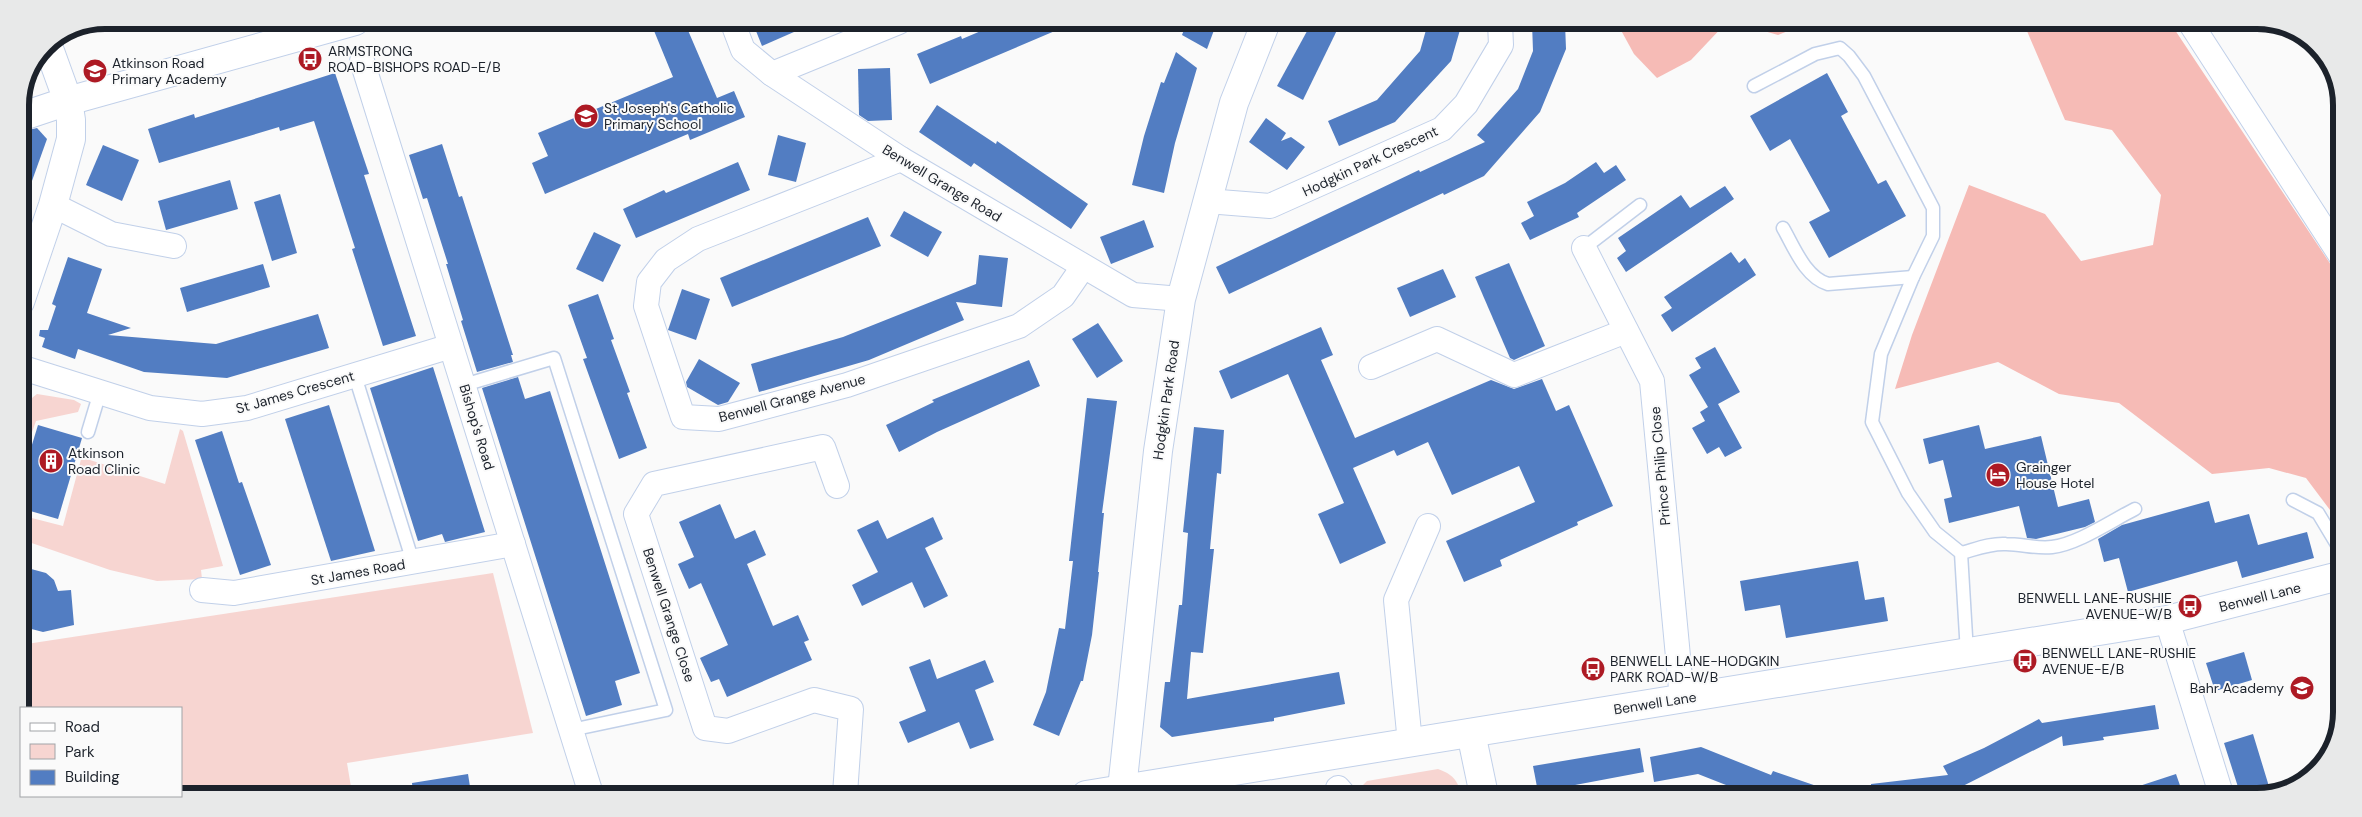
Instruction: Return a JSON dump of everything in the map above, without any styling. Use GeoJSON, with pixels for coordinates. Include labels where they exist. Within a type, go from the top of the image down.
{"type":"FeatureCollection","features":[{"type":"Feature","properties":{"kind":"main road"},"geometry":{"type":"LineString","coordinates":[[29,114],[68,101],[323,29]]}},
{"type":"Feature","properties":{"kind":"main road","name":"Hodgkin Park Road"},"geometry":{"type":"LineString","coordinates":[[1122,788],[1158,451],[1181,299],[1234,103],[1263,29]]}},
{"type":"Feature","properties":{"kind":"main road"},"geometry":{"type":"LineString","coordinates":[[29,276],[53,205],[71,139],[68,101],[50,52]]}},
{"type":"Feature","properties":{"kind":"main road","name":"Benwell Lane"},"geometry":{"type":"LineString","coordinates":[[1128,788],[2166,620],[2333,578]]}},
{"type":"Feature","properties":{"kind":"main road"},"geometry":{"type":"LineString","coordinates":[[1471,733],[1483,788]]}},
{"type":"Feature","properties":{"kind":"street","name":"Benwell Grange Road"},"geometry":{"type":"LineString","coordinates":[[735,29],[743,50],[772,74],[902,159],[1083,268],[1133,295],[1181,299]]}},
{"type":"Feature","properties":{"kind":"street"},"geometry":{"type":"LineString","coordinates":[[772,74],[881,29]]}},
{"type":"Feature","properties":{"kind":"street","name":"Hodgkin Park Crescent"},"geometry":{"type":"LineString","coordinates":[[1207,201],[1270,206],[1442,129],[1466,104],[1501,45],[1500,29]]}},
{"type":"Feature","properties":{"kind":"street"},"geometry":{"type":"LineString","coordinates":[[2193,29],[2333,244]]}},
{"type":"Feature","properties":{"kind":"street","name":"Bishop's Road"},"geometry":{"type":"LineString","coordinates":[[362,60],[589,788]]}},
{"type":"Feature","properties":{"kind":"street","name":"Benwell Grange Avenue"},"geometry":{"type":"LineString","coordinates":[[902,159],[698,239],[666,260],[649,282],[646,306],[683,417],[719,419],[847,385],[1019,326],[1062,296],[1083,268]]}},
{"type":"Feature","properties":{"kind":"street"},"geometry":{"type":"LineString","coordinates":[[53,205],[111,234],[174,246]]}},
{"type":"Feature","properties":{"kind":"street","name":"Prince Philip Close"},"geometry":{"type":"LineString","coordinates":[[1584,248],[1652,381],[1682,699]]}},
{"type":"Feature","properties":{"kind":"street"},"geometry":{"type":"LineString","coordinates":[[1371,367],[1437,339],[1514,375],[1626,331]]}},
{"type":"Feature","properties":{"kind":"street","name":"St James Crescent"},"geometry":{"type":"LineString","coordinates":[[29,371],[150,408],[202,414],[247,408],[451,346]]}},
{"type":"Feature","properties":{"kind":"street","name":"Benwell Grange Close"},"geometry":{"type":"LineString","coordinates":[[837,486],[823,447],[654,484],[636,514],[705,728],[728,731],[814,700],[851,709],[845,788]]}},
{"type":"Feature","properties":{"kind":"street"},"geometry":{"type":"LineString","coordinates":[[1410,742],[1396,600],[1428,526]]}},
{"type":"Feature","properties":{"kind":"street","name":"St James Road"},"geometry":{"type":"LineString","coordinates":[[202,590],[234,593],[513,544]]}},
{"type":"Feature","properties":{"kind":"street"},"geometry":{"type":"LineString","coordinates":[[2166,620],[2219,788]]}},
{"type":"Feature","properties":{"kind":"lane"},"geometry":{"type":"LineString","coordinates":[[1754,86],[1815,54],[1829,49],[1840,48],[1849,56],[1864,76],[1933,208],[1933,236],[1913,277],[1881,354],[1872,422],[1908,493],[1935,532],[1961,553],[1967,652]]}},
{"type":"Feature","properties":{"kind":"lane"},"geometry":{"type":"LineString","coordinates":[[1584,248],[1640,205]]}},
{"type":"Feature","properties":{"kind":"lane"},"geometry":{"type":"LineString","coordinates":[[1783,228],[1809,272],[1818,281],[1828,284],[1913,277]]}},
{"type":"Feature","properties":{"kind":"lane"},"geometry":{"type":"LineString","coordinates":[[464,385],[554,358],[666,710],[571,730]]}},
{"type":"Feature","properties":{"kind":"lane"},"geometry":{"type":"LineString","coordinates":[[355,376],[413,562]]}},
{"type":"Feature","properties":{"kind":"lane"},"geometry":{"type":"LineString","coordinates":[[88,432],[100,392]]}},
{"type":"Feature","properties":{"kind":"lane"},"geometry":{"type":"LineString","coordinates":[[2293,500],[2318,513],[2333,538]]}},
{"type":"Feature","properties":{"kind":"lane"},"geometry":{"type":"LineString","coordinates":[[1961,553],[1985,546],[2006,544],[2053,547],[2082,536],[2135,509]]}},
{"type":"Feature","properties":{"kind":"green space"},"geometry":{"type":"Polygon","coordinates":[[[37,394],[74,400],[81,404],[78,412],[36,421],[29,441],[29,401],[37,394]]]}},
{"type":"Feature","properties":{"kind":"green space"},"geometry":{"type":"Polygon","coordinates":[[[180,429],[183,431],[223,566],[201,570],[202,579],[157,581],[110,570],[29,542],[29,517],[63,526],[83,452],[91,454],[90,460],[165,484],[180,429]]]}},
{"type":"Feature","properties":{"kind":"green space"},"geometry":{"type":"Polygon","coordinates":[[[493,573],[533,733],[347,763],[351,788],[182,788],[182,707],[29,707],[29,644],[493,573]]]}},
{"type":"Feature","properties":{"kind":"green space"},"geometry":{"type":"Polygon","coordinates":[[[1438,769],[1454,778],[1459,788],[1362,788],[1367,781],[1438,769]]]}},
{"type":"Feature","properties":{"kind":"shaded area"},"geometry":{"type":"Polygon","coordinates":[[[1620,29],[1720,29],[1691,60],[1657,78],[1634,54],[1620,29]]]}},
{"type":"Feature","properties":{"kind":"shaded area"},"geometry":{"type":"Polygon","coordinates":[[[1757,29],[1793,29],[1778,35],[1757,29]]]}},
{"type":"Feature","properties":{"kind":"shaded area"},"geometry":{"type":"Polygon","coordinates":[[[2026,29],[2174,29],[2333,268],[2333,514],[2306,478],[2269,468],[2212,474],[2119,403],[2059,394],[1998,362],[1895,389],[1912,335],[1969,185],[2045,214],[2081,261],[2153,245],[2161,195],[2112,130],[2065,120],[2026,29]]]}},
{"type":"Feature","properties":{"kind":"building"},"geometry":{"type":"Polygon","coordinates":[[[653,29],[687,29],[717,98],[734,91],[745,117],[690,140],[688,134],[545,194],[532,163],[548,156],[538,133],[673,77],[653,29]]]}},
{"type":"Feature","properties":{"kind":"building"},"geometry":{"type":"Polygon","coordinates":[[[755,29],[801,29],[762,46],[755,29]]]}},
{"type":"Feature","properties":{"kind":"building"},"geometry":{"type":"Polygon","coordinates":[[[986,29],[1060,29],[930,84],[917,54],[961,36],[962,39],[986,29]]]}},
{"type":"Feature","properties":{"kind":"building"},"geometry":{"type":"Polygon","coordinates":[[[1184,29],[1214,29],[1207,49],[1182,35],[1184,29]]]}},
{"type":"Feature","properties":{"kind":"building"},"geometry":{"type":"Polygon","coordinates":[[[1308,29],[1338,29],[1303,100],[1277,86],[1308,29]]]}},
{"type":"Feature","properties":{"kind":"building"},"geometry":{"type":"Polygon","coordinates":[[[1426,29],[1460,29],[1451,61],[1395,122],[1339,146],[1328,121],[1377,100],[1420,51],[1426,29]]]}},
{"type":"Feature","properties":{"kind":"building"},"geometry":{"type":"Polygon","coordinates":[[[1532,29],[1565,29],[1566,49],[1540,112],[1484,176],[1444,195],[1443,193],[1229,294],[1216,267],[1419,170],[1420,172],[1485,142],[1477,135],[1518,89],[1533,51],[1532,29]]]}},
{"type":"Feature","properties":{"kind":"building"},"geometry":{"type":"Polygon","coordinates":[[[1176,52],[1197,68],[1175,143],[1164,193],[1132,185],[1144,136],[1161,82],[1164,83],[1176,52]]]}},
{"type":"Feature","properties":{"kind":"building"},"geometry":{"type":"Polygon","coordinates":[[[890,68],[892,120],[868,121],[859,115],[858,69],[890,68]]]}},
{"type":"Feature","properties":{"kind":"building"},"geometry":{"type":"Polygon","coordinates":[[[335,73],[369,174],[364,175],[416,336],[383,346],[352,249],[355,248],[314,121],[280,131],[279,127],[159,163],[148,129],[194,114],[195,118],[335,73]]]}},
{"type":"Feature","properties":{"kind":"building"},"geometry":{"type":"Polygon","coordinates":[[[1827,73],[1848,112],[1841,116],[1878,184],[1886,180],[1906,216],[1829,258],[1809,222],[1830,211],[1790,139],[1770,151],[1750,116],[1827,73]]]}},
{"type":"Feature","properties":{"kind":"building"},"geometry":{"type":"Polygon","coordinates":[[[937,105],[996,144],[997,141],[1088,204],[1071,229],[974,163],[971,167],[919,132],[937,105]]]}},
{"type":"Feature","properties":{"kind":"building"},"geometry":{"type":"Polygon","coordinates":[[[1266,118],[1286,133],[1281,141],[1291,137],[1305,147],[1287,170],[1249,142],[1266,118]]]}},
{"type":"Feature","properties":{"kind":"building"},"geometry":{"type":"Polygon","coordinates":[[[37,128],[47,139],[29,189],[29,130],[37,128]]]}},
{"type":"Feature","properties":{"kind":"building"},"geometry":{"type":"Polygon","coordinates":[[[778,135],[806,143],[796,182],[768,175],[778,135]]]}},
{"type":"Feature","properties":{"kind":"building"},"geometry":{"type":"Polygon","coordinates":[[[442,144],[459,197],[462,196],[513,355],[511,355],[513,362],[477,372],[461,321],[463,320],[446,264],[448,264],[427,198],[423,199],[409,155],[442,144]]]}},
{"type":"Feature","properties":{"kind":"building"},"geometry":{"type":"Polygon","coordinates":[[[103,145],[139,160],[122,201],[86,185],[103,145]]]}},
{"type":"Feature","properties":{"kind":"building"},"geometry":{"type":"Polygon","coordinates":[[[738,162],[750,190],[636,238],[623,209],[664,190],[666,193],[738,162]]]}},
{"type":"Feature","properties":{"kind":"building"},"geometry":{"type":"Polygon","coordinates":[[[1596,162],[1604,173],[1616,165],[1626,180],[1577,213],[1579,217],[1530,240],[1521,223],[1534,216],[1527,202],[1565,183],[1596,162]]]}},
{"type":"Feature","properties":{"kind":"building"},"geometry":{"type":"Polygon","coordinates":[[[230,180],[238,209],[166,230],[158,201],[230,180]]]}},
{"type":"Feature","properties":{"kind":"building"},"geometry":{"type":"Polygon","coordinates":[[[1725,186],[1734,199],[1626,272],[1617,258],[1626,251],[1618,238],[1681,195],[1690,208],[1725,186]]]}},
{"type":"Feature","properties":{"kind":"building"},"geometry":{"type":"Polygon","coordinates":[[[280,194],[297,253],[272,261],[254,202],[280,194]]]}},
{"type":"Feature","properties":{"kind":"building"},"geometry":{"type":"Polygon","coordinates":[[[904,211],[942,232],[928,257],[890,236],[904,211]]]}},
{"type":"Feature","properties":{"kind":"building"},"geometry":{"type":"Polygon","coordinates":[[[868,217],[881,246],[732,307],[720,278],[868,217]]]}},
{"type":"Feature","properties":{"kind":"building"},"geometry":{"type":"Polygon","coordinates":[[[1144,220],[1154,247],[1111,264],[1100,237],[1144,220]]]}},
{"type":"Feature","properties":{"kind":"building"},"geometry":{"type":"Polygon","coordinates":[[[594,232],[621,245],[603,282],[576,269],[594,232]]]}},
{"type":"Feature","properties":{"kind":"building"},"geometry":{"type":"Polygon","coordinates":[[[1731,252],[1739,263],[1745,258],[1756,275],[1672,332],[1661,315],[1672,308],[1664,297],[1731,252]]]}},
{"type":"Feature","properties":{"kind":"building"},"geometry":{"type":"Polygon","coordinates":[[[979,255],[1008,258],[1002,307],[956,302],[964,320],[869,360],[759,392],[751,364],[843,337],[976,284],[979,255]]]}},
{"type":"Feature","properties":{"kind":"building"},"geometry":{"type":"Polygon","coordinates":[[[68,257],[102,269],[87,313],[131,328],[108,335],[216,344],[318,314],[329,348],[227,378],[144,372],[78,349],[75,359],[42,347],[45,338],[39,336],[40,330],[48,330],[56,306],[52,304],[68,257]]]}},
{"type":"Feature","properties":{"kind":"building"},"geometry":{"type":"Polygon","coordinates":[[[1509,263],[1545,346],[1514,360],[1510,358],[1475,277],[1509,263]]]}},
{"type":"Feature","properties":{"kind":"building"},"geometry":{"type":"Polygon","coordinates":[[[263,264],[270,287],[187,312],[180,288],[263,264]]]}},
{"type":"Feature","properties":{"kind":"building"},"geometry":{"type":"Polygon","coordinates":[[[1443,269],[1456,297],[1410,317],[1397,288],[1443,269]]]}},
{"type":"Feature","properties":{"kind":"building"},"geometry":{"type":"Polygon","coordinates":[[[682,289],[710,299],[696,340],[668,330],[682,289]]]}},
{"type":"Feature","properties":{"kind":"building"},"geometry":{"type":"Polygon","coordinates":[[[598,294],[614,339],[611,340],[630,392],[627,393],[647,448],[619,459],[583,359],[587,358],[568,305],[598,294]]]}},
{"type":"Feature","properties":{"kind":"building"},"geometry":{"type":"Polygon","coordinates":[[[1098,323],[1123,361],[1097,378],[1072,339],[1098,323]]]}},
{"type":"Feature","properties":{"kind":"building"},"geometry":{"type":"Polygon","coordinates":[[[1321,327],[1333,355],[1321,360],[1355,438],[1491,380],[1514,389],[1542,379],[1556,411],[1569,405],[1613,506],[1577,522],[1578,525],[1500,560],[1502,566],[1464,582],[1446,541],[1535,502],[1519,466],[1452,495],[1428,442],[1397,456],[1394,450],[1353,468],[1386,543],[1340,564],[1318,514],[1344,503],[1288,374],[1231,399],[1219,371],[1321,327]]]}},
{"type":"Feature","properties":{"kind":"building"},"geometry":{"type":"Polygon","coordinates":[[[1715,347],[1740,392],[1718,404],[1742,448],[1725,457],[1719,447],[1707,454],[1692,428],[1705,421],[1700,412],[1708,407],[1689,375],[1701,368],[1695,358],[1715,347]]]}},
{"type":"Feature","properties":{"kind":"building"},"geometry":{"type":"Polygon","coordinates":[[[699,359],[740,383],[728,402],[718,405],[687,387],[686,382],[699,359]]]}},
{"type":"Feature","properties":{"kind":"building"},"geometry":{"type":"Polygon","coordinates":[[[1029,360],[1040,386],[937,432],[899,452],[886,425],[934,402],[932,400],[1029,360]]]}},
{"type":"Feature","properties":{"kind":"building"},"geometry":{"type":"Polygon","coordinates":[[[433,367],[485,532],[445,542],[442,534],[418,541],[370,388],[433,367]]]}},
{"type":"Feature","properties":{"kind":"building"},"geometry":{"type":"Polygon","coordinates":[[[518,377],[525,399],[550,391],[640,673],[615,681],[622,705],[586,716],[482,388],[518,377]]]}},
{"type":"Feature","properties":{"kind":"building"},"geometry":{"type":"Polygon","coordinates":[[[1087,398],[1117,401],[1102,513],[1104,513],[1092,635],[1083,681],[1081,681],[1059,736],[1033,725],[1046,692],[1059,628],[1065,629],[1073,561],[1069,561],[1087,398]]]}},
{"type":"Feature","properties":{"kind":"building"},"geometry":{"type":"Polygon","coordinates":[[[329,405],[375,551],[331,561],[285,419],[329,405]]]}},
{"type":"Feature","properties":{"kind":"building","name":"Atkinson Road Clinic"},"geometry":{"type":"Polygon","coordinates":[[[38,425],[82,438],[58,519],[29,511],[29,454],[38,425]]]}},
{"type":"Feature","properties":{"kind":"building"},"geometry":{"type":"Polygon","coordinates":[[[1979,425],[1985,449],[2041,436],[2058,507],[2089,499],[2095,522],[2085,527],[2036,539],[2027,538],[2019,506],[1949,523],[1944,499],[1952,497],[1943,460],[1929,464],[1923,439],[1979,425]]]}},
{"type":"Feature","properties":{"kind":"building"},"geometry":{"type":"Polygon","coordinates":[[[1194,427],[1224,430],[1221,474],[1217,473],[1210,549],[1214,549],[1203,653],[1191,652],[1187,699],[1339,672],[1345,704],[1274,718],[1274,721],[1172,737],[1160,727],[1165,682],[1170,682],[1179,605],[1182,605],[1188,533],[1183,532],[1194,427]]]}},
{"type":"Feature","properties":{"kind":"building"},"geometry":{"type":"Polygon","coordinates":[[[222,431],[239,483],[242,482],[271,565],[240,575],[195,440],[222,431]]]}},
{"type":"Feature","properties":{"kind":"building"},"geometry":{"type":"Polygon","coordinates":[[[2209,501],[2215,523],[2249,514],[2258,545],[2307,532],[2314,558],[2242,578],[2237,561],[2128,592],[2119,558],[2104,562],[2098,539],[2122,525],[2209,501]]]}},
{"type":"Feature","properties":{"kind":"building"},"geometry":{"type":"Polygon","coordinates":[[[720,504],[735,539],[755,530],[766,555],[747,564],[773,626],[798,615],[809,640],[804,642],[812,660],[727,697],[719,679],[711,682],[700,658],[728,645],[701,583],[689,589],[678,564],[694,557],[679,522],[720,504]]]}},
{"type":"Feature","properties":{"kind":"building"},"geometry":{"type":"Polygon","coordinates":[[[933,517],[943,539],[925,548],[948,596],[924,608],[912,582],[862,606],[852,585],[878,572],[857,530],[878,520],[887,539],[933,517]]]}},
{"type":"Feature","properties":{"kind":"building"},"geometry":{"type":"Polygon","coordinates":[[[1858,561],[1865,600],[1884,597],[1888,621],[1786,638],[1780,605],[1745,611],[1740,581],[1858,561]]]}},
{"type":"Feature","properties":{"kind":"building"},"geometry":{"type":"Polygon","coordinates":[[[29,568],[46,573],[54,580],[58,591],[71,590],[74,625],[43,632],[29,628],[29,568]]]}},
{"type":"Feature","properties":{"kind":"building"},"geometry":{"type":"Polygon","coordinates":[[[2244,652],[2252,680],[2215,691],[2206,663],[2244,652]]]}},
{"type":"Feature","properties":{"kind":"building"},"geometry":{"type":"Polygon","coordinates":[[[930,659],[937,679],[985,660],[994,682],[975,690],[994,740],[970,749],[959,722],[908,743],[899,722],[926,711],[909,667],[930,659]]]}},
{"type":"Feature","properties":{"kind":"building"},"geometry":{"type":"Polygon","coordinates":[[[2155,705],[2159,729],[2103,737],[2104,740],[2063,746],[2062,736],[1959,788],[1871,788],[1871,784],[1948,775],[1943,766],[1984,748],[2039,719],[2042,723],[2155,705]]]}},
{"type":"Feature","properties":{"kind":"building"},"geometry":{"type":"Polygon","coordinates":[[[2253,734],[2269,787],[2244,788],[2243,785],[2238,787],[2224,743],[2253,734]]]}},
{"type":"Feature","properties":{"kind":"building"},"geometry":{"type":"Polygon","coordinates":[[[1701,747],[1771,775],[1773,771],[1822,788],[1734,788],[1698,774],[1654,782],[1650,757],[1701,747]]]}},
{"type":"Feature","properties":{"kind":"building"},"geometry":{"type":"Polygon","coordinates":[[[1640,748],[1644,772],[1559,788],[1537,788],[1533,766],[1640,748]]]}},
{"type":"Feature","properties":{"kind":"building"},"geometry":{"type":"Polygon","coordinates":[[[468,774],[470,788],[412,788],[412,783],[468,774]]]}},
{"type":"Feature","properties":{"kind":"building"},"geometry":{"type":"Polygon","coordinates":[[[2176,774],[2181,788],[2133,788],[2176,774]]]}},
{"type":"Feature","properties":{"kind":"place","name":"ARMSTRONG ROAD-BISHOPS ROAD-E/B"},"geometry":{"type":"Point","coordinates":[310,59]}},
{"type":"Feature","properties":{"kind":"place","name":"Atkinson Road Primary Academy"},"geometry":{"type":"Point","coordinates":[95,71]}},
{"type":"Feature","properties":{"kind":"place","name":"St Joseph's Catholic Primary School"},"geometry":{"type":"Point","coordinates":[586,116]}},
{"type":"Feature","properties":{"kind":"place","name":"Atkinson Road Clinic"},"geometry":{"type":"Point","coordinates":[51,461]}},
{"type":"Feature","properties":{"kind":"place","name":"Grainger House Hotel"},"geometry":{"type":"Point","coordinates":[1998,475]}},
{"type":"Feature","properties":{"kind":"place","name":"BENWELL LANE-RUSHIE AVENUE-W/B"},"geometry":{"type":"Point","coordinates":[2190,606]}},
{"type":"Feature","properties":{"kind":"place","name":"BENWELL LANE-RUSHIE AVENUE-E/B"},"geometry":{"type":"Point","coordinates":[2025,661]}},
{"type":"Feature","properties":{"kind":"place","name":"BENWELL LANE-HODGKIN PARK ROAD-W/B"},"geometry":{"type":"Point","coordinates":[1593,669]}},
{"type":"Feature","properties":{"kind":"place","name":"Bahr Academy"},"geometry":{"type":"Point","coordinates":[2302,688]}}]}
